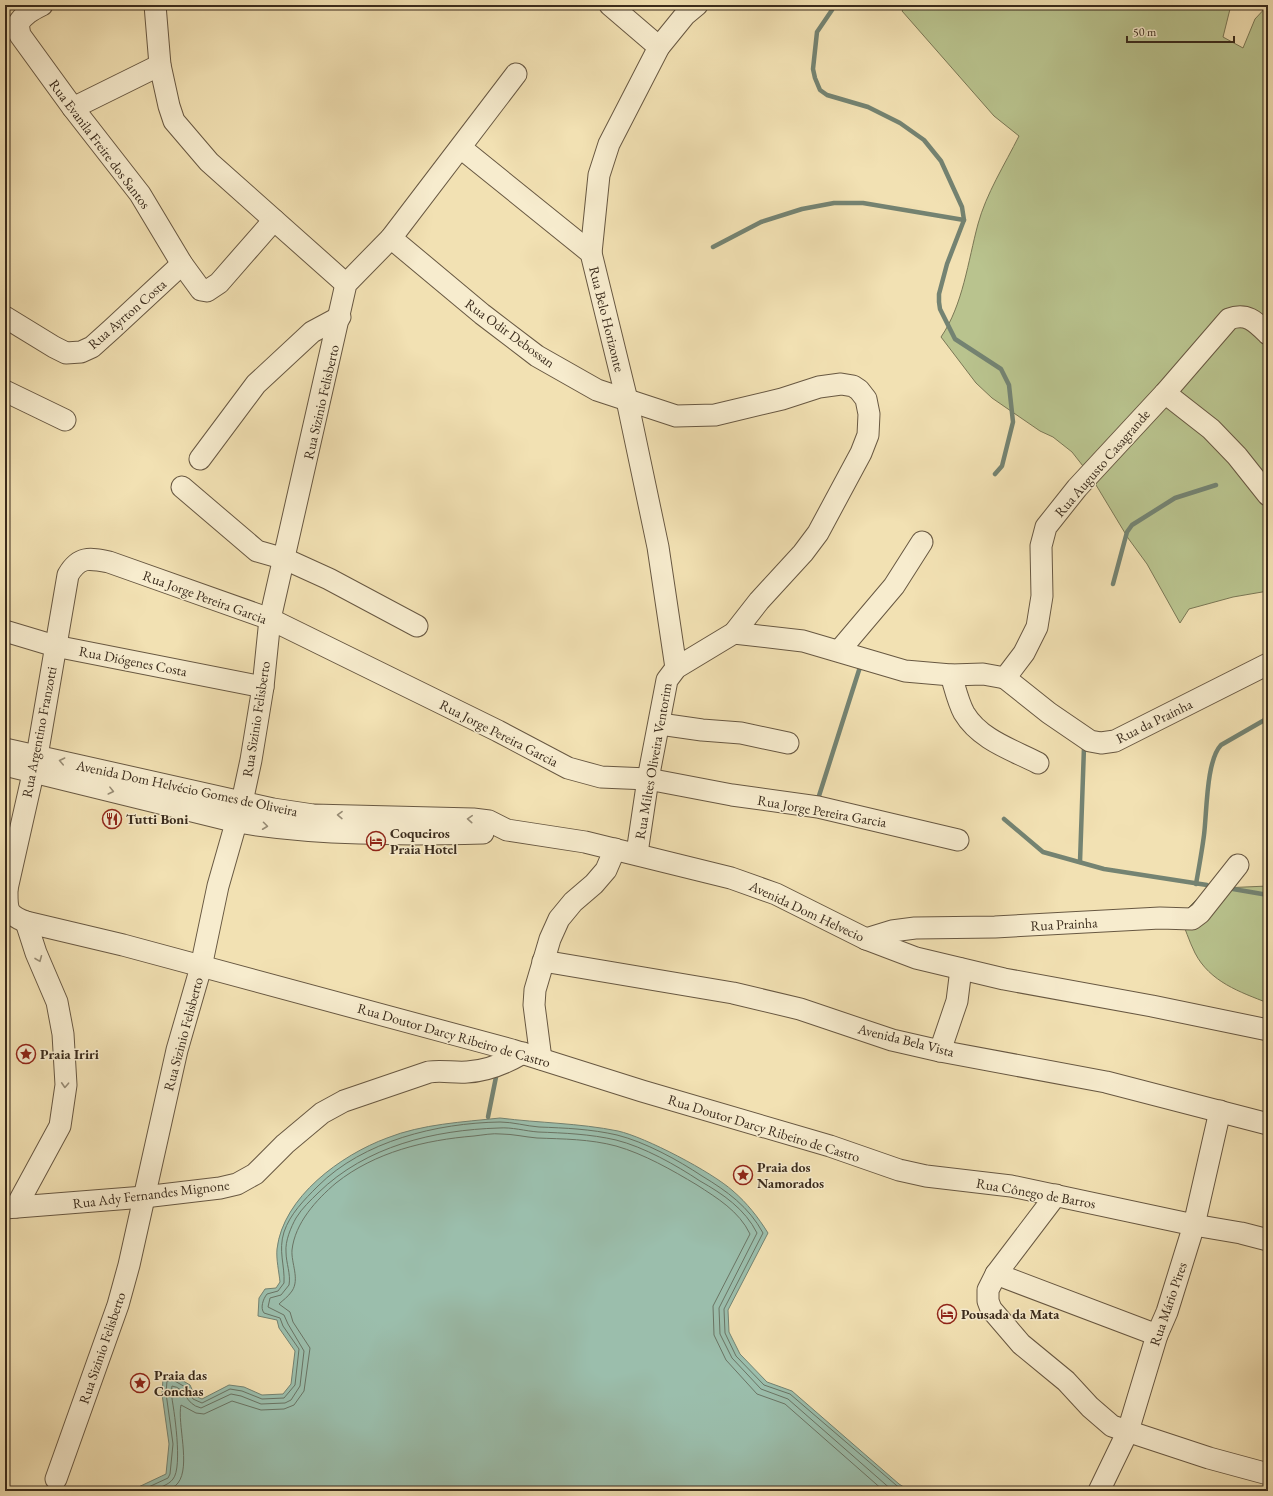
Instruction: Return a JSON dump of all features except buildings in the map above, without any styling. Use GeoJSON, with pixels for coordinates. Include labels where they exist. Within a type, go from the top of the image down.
{"type":"FeatureCollection","features":[{"type":"Feature","properties":{"kind":"street"},"geometry":{"type":"LineString","coordinates":[[155,5],[160,65],[169,106],[174,121],[209,162],[346,284],[391,238],[516,74]]}},
{"type":"Feature","properties":{"kind":"street"},"geometry":{"type":"LineString","coordinates":[[610,5],[659,47]]}},
{"type":"Feature","properties":{"kind":"street"},"geometry":{"type":"LineString","coordinates":[[591,253],[599,175],[606,152],[659,47],[684,15],[697,5]]}},
{"type":"Feature","properties":{"kind":"street","name":"Rua Evanila Freire dos Santos"},"geometry":{"type":"LineString","coordinates":[[35,9],[18,24],[20,35],[73,108],[140,194],[182,264],[200,290],[211,290],[219,283],[274,220]]}},
{"type":"Feature","properties":{"kind":"street"},"geometry":{"type":"LineString","coordinates":[[73,108],[160,65]]}},
{"type":"Feature","properties":{"kind":"street","name":"Rua Belo Horizonte"},"geometry":{"type":"LineString","coordinates":[[461,148],[591,253],[627,400],[658,547],[676,668]]}},
{"type":"Feature","properties":{"kind":"street","name":"Rua Odir Debossan"},"geometry":{"type":"LineString","coordinates":[[391,238],[482,314],[537,356],[597,390],[676,416],[715,415],[782,399],[819,387],[841,384],[853,386]]}},
{"type":"Feature","properties":{"kind":"street","name":"Rua Ayrton Costa"},"geometry":{"type":"LineString","coordinates":[[5,317],[66,353],[81,352],[92,347],[182,264]]}},
{"type":"Feature","properties":{"kind":"street","name":"Rua Sizinio Felisberto"},"geometry":{"type":"LineString","coordinates":[[56,1479],[118,1306],[177,1050],[201,967],[218,886],[242,802],[252,760],[263,687],[270,619],[340,317],[346,284]]}},
{"type":"Feature","properties":{"kind":"street","name":"Rua Augusto Casagrande"},"geometry":{"type":"LineString","coordinates":[[1005,678],[1024,653],[1037,626],[1042,596],[1041,546],[1046,527],[1077,488],[1165,393],[1229,319],[1237,316],[1245,316],[1254,320],[1268,334]]}},
{"type":"Feature","properties":{"kind":"street"},"geometry":{"type":"LineString","coordinates":[[200,459],[256,384],[312,332],[340,317]]}},
{"type":"Feature","properties":{"kind":"street","name":"Rua Miltes Oliveira Ventorim"},"geometry":{"type":"LineString","coordinates":[[637,853],[648,779],[660,724],[667,680],[676,668],[734,633],[759,601],[803,553],[818,533],[861,453],[868,435],[869,414],[866,399],[859,390],[853,386]]}},
{"type":"Feature","properties":{"kind":"street"},"geometry":{"type":"LineString","coordinates":[[5,391],[65,420]]}},
{"type":"Feature","properties":{"kind":"street"},"geometry":{"type":"LineString","coordinates":[[1165,393],[1211,429],[1237,456],[1268,495]]}},
{"type":"Feature","properties":{"kind":"street"},"geometry":{"type":"LineString","coordinates":[[182,487],[257,551],[285,559],[329,579],[417,626]]}},
{"type":"Feature","properties":{"kind":"street"},"geometry":{"type":"LineString","coordinates":[[839,651],[894,586],[922,542]]}},
{"type":"Feature","properties":{"kind":"street","name":"Rua Jorge Pereira Garcia"},"geometry":{"type":"LineString","coordinates":[[68,575],[73,566],[79,561],[88,559],[109,562],[270,619],[498,731],[568,768],[601,777],[648,779],[732,795],[818,807],[958,840]]}},
{"type":"Feature","properties":{"kind":"street","name":"Rua Argentino Franzotti"},"geometry":{"type":"LineString","coordinates":[[26,922],[13,917],[9,912],[7,907],[6,889],[35,764],[68,575]]}},
{"type":"Feature","properties":{"kind":"street","name":"Rua Diógenes Costa"},"geometry":{"type":"LineString","coordinates":[[5,631],[55,646],[263,687]]}},
{"type":"Feature","properties":{"kind":"street"},"geometry":{"type":"LineString","coordinates":[[734,633],[777,640],[803,641],[904,671],[951,675],[983,674],[1005,678]]}},
{"type":"Feature","properties":{"kind":"street","name":"Rua da Prainha"},"geometry":{"type":"LineString","coordinates":[[1005,678],[1055,717],[1090,741],[1101,743],[1115,741],[1268,664]]}},
{"type":"Feature","properties":{"kind":"street"},"geometry":{"type":"LineString","coordinates":[[951,675],[958,701],[965,715],[975,727],[986,737],[1038,764]]}},
{"type":"Feature","properties":{"kind":"street"},"geometry":{"type":"LineString","coordinates":[[660,724],[702,730],[741,733],[788,743]]}},
{"type":"Feature","properties":{"kind":"street","name":"Avenida Dom Helvécio Gomes de Oliveira"},"geometry":{"type":"LineString","coordinates":[[5,749],[35,764],[237,822],[266,827],[345,833],[474,833],[507,830]]}},
{"type":"Feature","properties":{"kind":"street","name":"Avenida Dom Helvécio Gomes de Oliveira"},"geometry":{"type":"LineString","coordinates":[[5,765],[35,764],[313,815],[474,819],[489,821],[507,830]]}},
{"type":"Feature","properties":{"kind":"street","name":"Avenida Dom Helvecio"},"geometry":{"type":"LineString","coordinates":[[507,830],[585,842],[637,853],[731,878],[770,892],[866,939],[916,958],[1081,994],[1152,1006],[1268,1030]]}},
{"type":"Feature","properties":{"kind":"street"},"geometry":{"type":"LineString","coordinates":[[532,1056],[535,990],[550,939],[559,919],[573,902],[598,880],[606,870],[616,849]]}},
{"type":"Feature","properties":{"kind":"street","name":"Rua Prainha"},"geometry":{"type":"LineString","coordinates":[[866,939],[892,931],[915,928],[958,929],[1160,918],[1192,919],[1200,913],[1238,865]]}},
{"type":"Feature","properties":{"kind":"street"},"geometry":{"type":"LineString","coordinates":[[11,1208],[60,1126],[66,1084],[63,1034],[57,1002],[36,953],[26,922]]}},
{"type":"Feature","properties":{"kind":"street","name":"Rua Doutor Darcy Ribeiro de Castro"},"geometry":{"type":"LineString","coordinates":[[26,922],[123,945],[532,1056],[642,1092],[830,1146],[878,1162]]}},
{"type":"Feature","properties":{"kind":"street","name":"Avenida Bela Vista"},"geometry":{"type":"LineString","coordinates":[[543,961],[733,993],[800,1009],[892,1040],[940,1051],[1106,1082],[1268,1124]]}},
{"type":"Feature","properties":{"kind":"street"},"geometry":{"type":"LineString","coordinates":[[940,1051],[957,1001],[961,969]]}},
{"type":"Feature","properties":{"kind":"street","name":"Rua Ady Fernandes Mignone"},"geometry":{"type":"LineString","coordinates":[[11,1208],[201,1191],[237,1184],[255,1174],[285,1144],[322,1113],[344,1101],[429,1072],[442,1070],[462,1072],[476,1071],[532,1056]]}},
{"type":"Feature","properties":{"kind":"street","name":"Rua Mário Pires"},"geometry":{"type":"LineString","coordinates":[[1099,1491],[1128,1431],[1157,1335],[1167,1312],[1194,1225],[1220,1111]]}},
{"type":"Feature","properties":{"kind":"street","name":"Rua Cônego de Barros"},"geometry":{"type":"LineString","coordinates":[[878,1162],[926,1176],[1011,1186],[1194,1225],[1241,1233],[1268,1240]]}},
{"type":"Feature","properties":{"kind":"street"},"geometry":{"type":"LineString","coordinates":[[1056,1195],[996,1274],[988,1290],[988,1301],[991,1309],[1021,1344],[1066,1381],[1103,1420],[1112,1426],[1209,1458],[1268,1474]]}},
{"type":"Feature","properties":{"kind":"street"},"geometry":{"type":"LineString","coordinates":[[996,1274],[1157,1335]]}},
{"type":"Feature","properties":{"kind":"green space"},"geometry":{"type":"Polygon","coordinates":[[[906,5],[1231,5],[1223,37],[1243,48],[1255,19],[1268,5],[1268,591],[1233,597],[1189,609],[1180,623],[1147,564],[1128,538],[1090,475],[1072,452],[1053,437],[1040,431],[992,398],[976,383],[941,337],[955,311],[960,297],[981,213],[996,179],[1019,136],[994,116],[902,11],[906,5]]]}},
{"type":"Feature","properties":{"kind":"green space"},"geometry":{"type":"Polygon","coordinates":[[[1268,886],[1268,1003],[1227,985],[1209,972],[1195,953],[1180,916],[1198,898],[1222,888],[1268,886]]]}},
{"type":"Feature","properties":{"kind":"water"},"geometry":{"type":"Polygon","coordinates":[[[500,1118],[589,1126],[618,1131],[644,1140],[695,1165],[723,1183],[738,1196],[752,1210],[768,1233],[728,1310],[729,1332],[740,1354],[767,1382],[792,1391],[899,1484],[910,1491],[130,1491],[166,1474],[169,1444],[162,1394],[163,1378],[173,1375],[190,1385],[195,1396],[202,1399],[229,1385],[244,1387],[262,1395],[283,1394],[291,1384],[295,1351],[279,1328],[277,1320],[258,1316],[259,1298],[265,1289],[276,1288],[280,1282],[277,1249],[282,1230],[290,1212],[317,1180],[351,1155],[400,1133],[443,1124],[500,1118]]]}},
{"type":"Feature","properties":{"kind":"waterway"},"geometry":{"type":"LineString","coordinates":[[832,10],[817,32],[813,69],[820,90],[827,95],[868,107],[900,123],[924,140],[941,161],[962,207],[964,220],[947,264],[939,294],[939,302],[940,309],[955,339],[1001,369],[1009,385],[1013,422],[1002,466],[995,474]]}},
{"type":"Feature","properties":{"kind":"waterway"},"geometry":{"type":"LineString","coordinates":[[713,247],[761,222],[802,209],[834,203],[863,203],[964,220]]}},
{"type":"Feature","properties":{"kind":"waterway"},"geometry":{"type":"LineString","coordinates":[[1113,584],[1127,532],[1132,525],[1175,498],[1216,485]]}},
{"type":"Feature","properties":{"kind":"waterway"},"geometry":{"type":"LineString","coordinates":[[818,799],[860,667]]}},
{"type":"Feature","properties":{"kind":"waterway"},"geometry":{"type":"LineString","coordinates":[[1196,884],[1204,835],[1208,787],[1212,763],[1216,753],[1221,745],[1268,718]]}},
{"type":"Feature","properties":{"kind":"waterway"},"geometry":{"type":"LineString","coordinates":[[1080,862],[1084,747]]}},
{"type":"Feature","properties":{"kind":"waterway"},"geometry":{"type":"LineString","coordinates":[[1004,819],[1043,852],[1104,869],[1207,885]]}},
{"type":"Feature","properties":{"kind":"waterway"},"geometry":{"type":"LineString","coordinates":[[1233,889],[1268,895]]}},
{"type":"Feature","properties":{"kind":"waterway"},"geometry":{"type":"LineString","coordinates":[[488,1117],[497,1072]]}},
{"type":"Feature","properties":{"kind":"place","name":"Tutti Boni"},"geometry":{"type":"Point","coordinates":[112,819]}},
{"type":"Feature","properties":{"kind":"place","name":"Coqueiros Praia Hotel"},"geometry":{"type":"Point","coordinates":[376,841]}},
{"type":"Feature","properties":{"kind":"place","name":"Praia Iriri"},"geometry":{"type":"Point","coordinates":[26,1054]}},
{"type":"Feature","properties":{"kind":"place","name":"Praia dos Namorados"},"geometry":{"type":"Point","coordinates":[743,1175]}},
{"type":"Feature","properties":{"kind":"place","name":"Pousada da Mata"},"geometry":{"type":"Point","coordinates":[947,1314]}},
{"type":"Feature","properties":{"kind":"place","name":"Praia das Conchas"},"geometry":{"type":"Point","coordinates":[140,1383]}}]}
